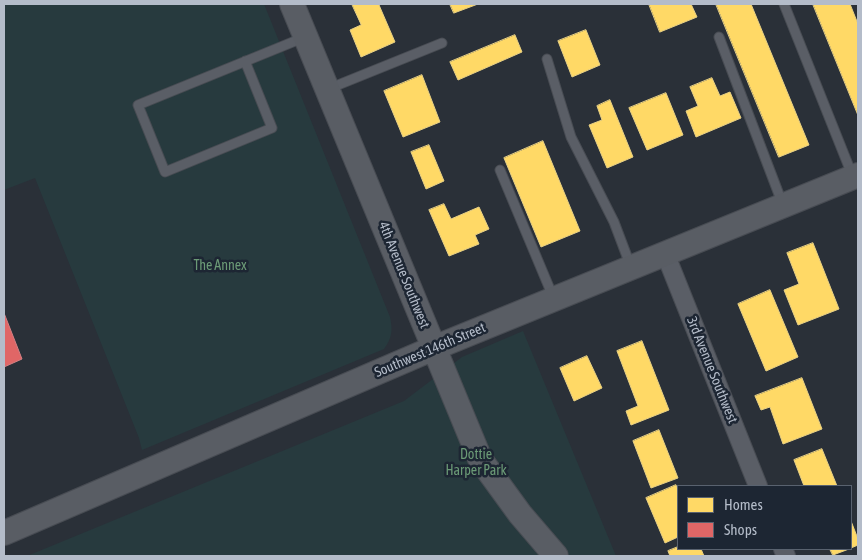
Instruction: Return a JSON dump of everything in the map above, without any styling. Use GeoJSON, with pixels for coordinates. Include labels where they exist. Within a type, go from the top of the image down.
{"type":"FeatureCollection","features":[{"type":"Feature","properties":{"kind":"street","name":"4th Avenue Southwest"},"geometry":{"type":"LineString","coordinates":[[292,4],[480,459],[520,514],[556,556]]}},
{"type":"Feature","properties":{"kind":"street","name":"Southwest 146th Street"},"geometry":{"type":"LineString","coordinates":[[4,533],[434,348],[856,176]]}},
{"type":"Feature","properties":{"kind":"street","name":"3rd Avenue Southwest"},"geometry":{"type":"LineString","coordinates":[[665,253],[758,485]]}},
{"type":"Feature","properties":{"kind":"lane"},"geometry":{"type":"LineString","coordinates":[[784,4],[856,176]]}},
{"type":"Feature","properties":{"kind":"lane"},"geometry":{"type":"LineString","coordinates":[[245,61],[272,128],[165,172],[138,104],[306,36]]}},
{"type":"Feature","properties":{"kind":"lane"},"geometry":{"type":"LineString","coordinates":[[719,37],[783,205]]}},
{"type":"Feature","properties":{"kind":"lane"},"geometry":{"type":"LineString","coordinates":[[328,90],[442,43]]}},
{"type":"Feature","properties":{"kind":"lane"},"geometry":{"type":"LineString","coordinates":[[547,59],[571,137],[614,222],[632,267]]}},
{"type":"Feature","properties":{"kind":"lane"},"geometry":{"type":"LineString","coordinates":[[500,170],[554,299]]}},
{"type":"Feature","properties":{"kind":"green space","name":"The Annex"},"geometry":{"type":"Polygon","coordinates":[[[4,4],[264,4],[390,317],[391,334],[384,349],[142,450],[139,438],[35,178],[4,190],[4,4]]]}},
{"type":"Feature","properties":{"kind":"green space","name":"Dottie Harper Park"},"geometry":{"type":"Polygon","coordinates":[[[523,331],[616,556],[27,556],[404,401],[462,357],[523,331]]]}},
{"type":"Feature","properties":{"kind":"building: Homes"},"geometry":{"type":"Polygon","coordinates":[[[352,4],[382,4],[379,5],[395,42],[361,57],[350,30],[361,25],[352,4]]]}},
{"type":"Feature","properties":{"kind":"building: Homes"},"geometry":{"type":"Polygon","coordinates":[[[450,4],[478,4],[454,13],[450,4]]]}},
{"type":"Feature","properties":{"kind":"building: Homes"},"geometry":{"type":"Polygon","coordinates":[[[649,4],[691,4],[697,17],[660,32],[649,4]]]}},
{"type":"Feature","properties":{"kind":"building: Homes"},"geometry":{"type":"Polygon","coordinates":[[[716,4],[751,4],[809,145],[779,157],[716,4]]]}},
{"type":"Feature","properties":{"kind":"building: Homes"},"geometry":{"type":"Polygon","coordinates":[[[813,4],[850,4],[858,24],[858,115],[813,4]]]}},
{"type":"Feature","properties":{"kind":"building: Homes"},"geometry":{"type":"Polygon","coordinates":[[[586,30],[600,65],[572,77],[558,41],[586,30]]]}},
{"type":"Feature","properties":{"kind":"building: Homes"},"geometry":{"type":"Polygon","coordinates":[[[515,35],[522,52],[458,80],[450,62],[515,35]]]}},
{"type":"Feature","properties":{"kind":"building: Homes"},"geometry":{"type":"Polygon","coordinates":[[[422,75],[440,122],[403,137],[384,91],[422,75]]]}},
{"type":"Feature","properties":{"kind":"building: Homes"},"geometry":{"type":"Polygon","coordinates":[[[712,78],[720,96],[730,92],[741,118],[696,137],[686,111],[698,106],[690,87],[712,78]]]}},
{"type":"Feature","properties":{"kind":"building: Homes"},"geometry":{"type":"Polygon","coordinates":[[[666,93],[683,135],[647,150],[629,108],[666,93]]]}},
{"type":"Feature","properties":{"kind":"building: Homes"},"geometry":{"type":"Polygon","coordinates":[[[610,100],[633,157],[607,168],[589,125],[602,120],[597,106],[610,100]]]}},
{"type":"Feature","properties":{"kind":"building: Homes"},"geometry":{"type":"Polygon","coordinates":[[[543,141],[580,231],[541,247],[504,158],[543,141]]]}},
{"type":"Feature","properties":{"kind":"building: Homes"},"geometry":{"type":"Polygon","coordinates":[[[429,145],[444,181],[426,189],[411,152],[429,145]]]}},
{"type":"Feature","properties":{"kind":"building: Homes"},"geometry":{"type":"Polygon","coordinates":[[[444,204],[451,219],[479,207],[489,229],[475,235],[479,244],[449,256],[429,210],[444,204]]]}},
{"type":"Feature","properties":{"kind":"building: Homes"},"geometry":{"type":"Polygon","coordinates":[[[813,243],[839,309],[798,325],[784,290],[799,284],[787,253],[813,243]]]}},
{"type":"Feature","properties":{"kind":"building: Homes"},"geometry":{"type":"Polygon","coordinates":[[[770,290],[798,357],[766,371],[738,304],[770,290]]]}},
{"type":"Feature","properties":{"kind":"building: Homes"},"geometry":{"type":"Polygon","coordinates":[[[642,341],[669,410],[631,425],[626,411],[638,406],[617,351],[642,341]]]}},
{"type":"Feature","properties":{"kind":"building: Homes"},"geometry":{"type":"Polygon","coordinates":[[[587,356],[602,388],[574,401],[560,368],[587,356]]]}},
{"type":"Feature","properties":{"kind":"building: Homes"},"geometry":{"type":"Polygon","coordinates":[[[802,378],[822,429],[783,444],[770,407],[761,410],[755,396],[802,378]]]}},
{"type":"Feature","properties":{"kind":"building: Homes"},"geometry":{"type":"Polygon","coordinates":[[[659,430],[678,478],[651,488],[633,441],[659,430]]]}},
{"type":"Feature","properties":{"kind":"building: Homes"},"geometry":{"type":"Polygon","coordinates":[[[822,449],[837,485],[804,485],[794,460],[822,449]]]}},
{"type":"Feature","properties":{"kind":"building: Homes"},"geometry":{"type":"Polygon","coordinates":[[[676,485],[677,537],[665,543],[646,498],[676,485]]]}},
{"type":"Feature","properties":{"kind":"building: Homes"},"geometry":{"type":"Polygon","coordinates":[[[852,524],[858,539],[858,545],[852,548],[852,524]]]}},
{"type":"Feature","properties":{"kind":"building: Homes"},"geometry":{"type":"Polygon","coordinates":[[[677,547],[677,550],[701,550],[704,556],[670,556],[668,551],[677,547]]]}},
{"type":"Feature","properties":{"kind":"building: Homes"},"geometry":{"type":"Polygon","coordinates":[[[830,550],[846,550],[833,555],[830,550]]]}},
{"type":"Feature","properties":{"kind":"building: Shops"},"geometry":{"type":"Polygon","coordinates":[[[4,313],[22,359],[4,367],[4,313]]]}}]}
